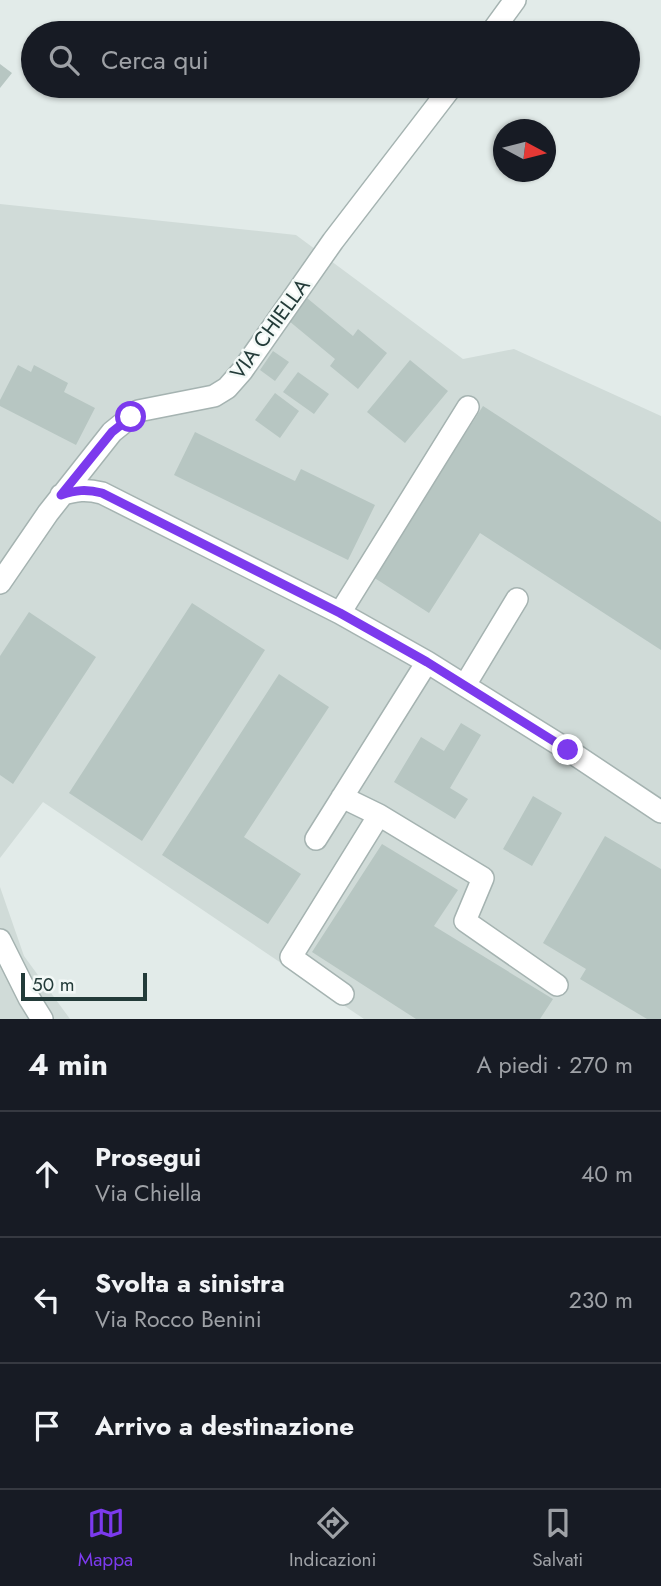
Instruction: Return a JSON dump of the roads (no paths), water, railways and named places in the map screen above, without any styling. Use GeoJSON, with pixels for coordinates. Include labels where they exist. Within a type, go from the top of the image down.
{"type":"FeatureCollection","features":[{"type":"Feature","properties":{"kind":"street"},"geometry":{"type":"LineString","coordinates":[[500,21],[515,0]]}},
{"type":"Feature","properties":{"kind":"street","name":"VIA CHIELLA"},"geometry":{"type":"LineString","coordinates":[[0,583],[61,495],[112,432],[138,411],[214,396],[227,388],[242,371],[333,241],[443,98]]}},
{"type":"Feature","properties":{"kind":"street"},"geometry":{"type":"LineString","coordinates":[[340,613],[467,407]]}},
{"type":"Feature","properties":{"kind":"street"},"geometry":{"type":"LineString","coordinates":[[61,495],[87,489],[102,493],[340,613],[465,685],[661,812]]}},
{"type":"Feature","properties":{"kind":"street"},"geometry":{"type":"LineString","coordinates":[[465,685],[517,599]]}},
{"type":"Feature","properties":{"kind":"street"},"geometry":{"type":"LineString","coordinates":[[316,839],[427,662]]}},
{"type":"Feature","properties":{"kind":"street"},"geometry":{"type":"LineString","coordinates":[[342,797],[379,815],[483,878],[465,921],[557,985]]}},
{"type":"Feature","properties":{"kind":"street"},"geometry":{"type":"LineString","coordinates":[[343,994],[291,957],[379,815]]}},
{"type":"Feature","properties":{"kind":"street"},"geometry":{"type":"LineString","coordinates":[[0,940],[42,1019]]}}]}
